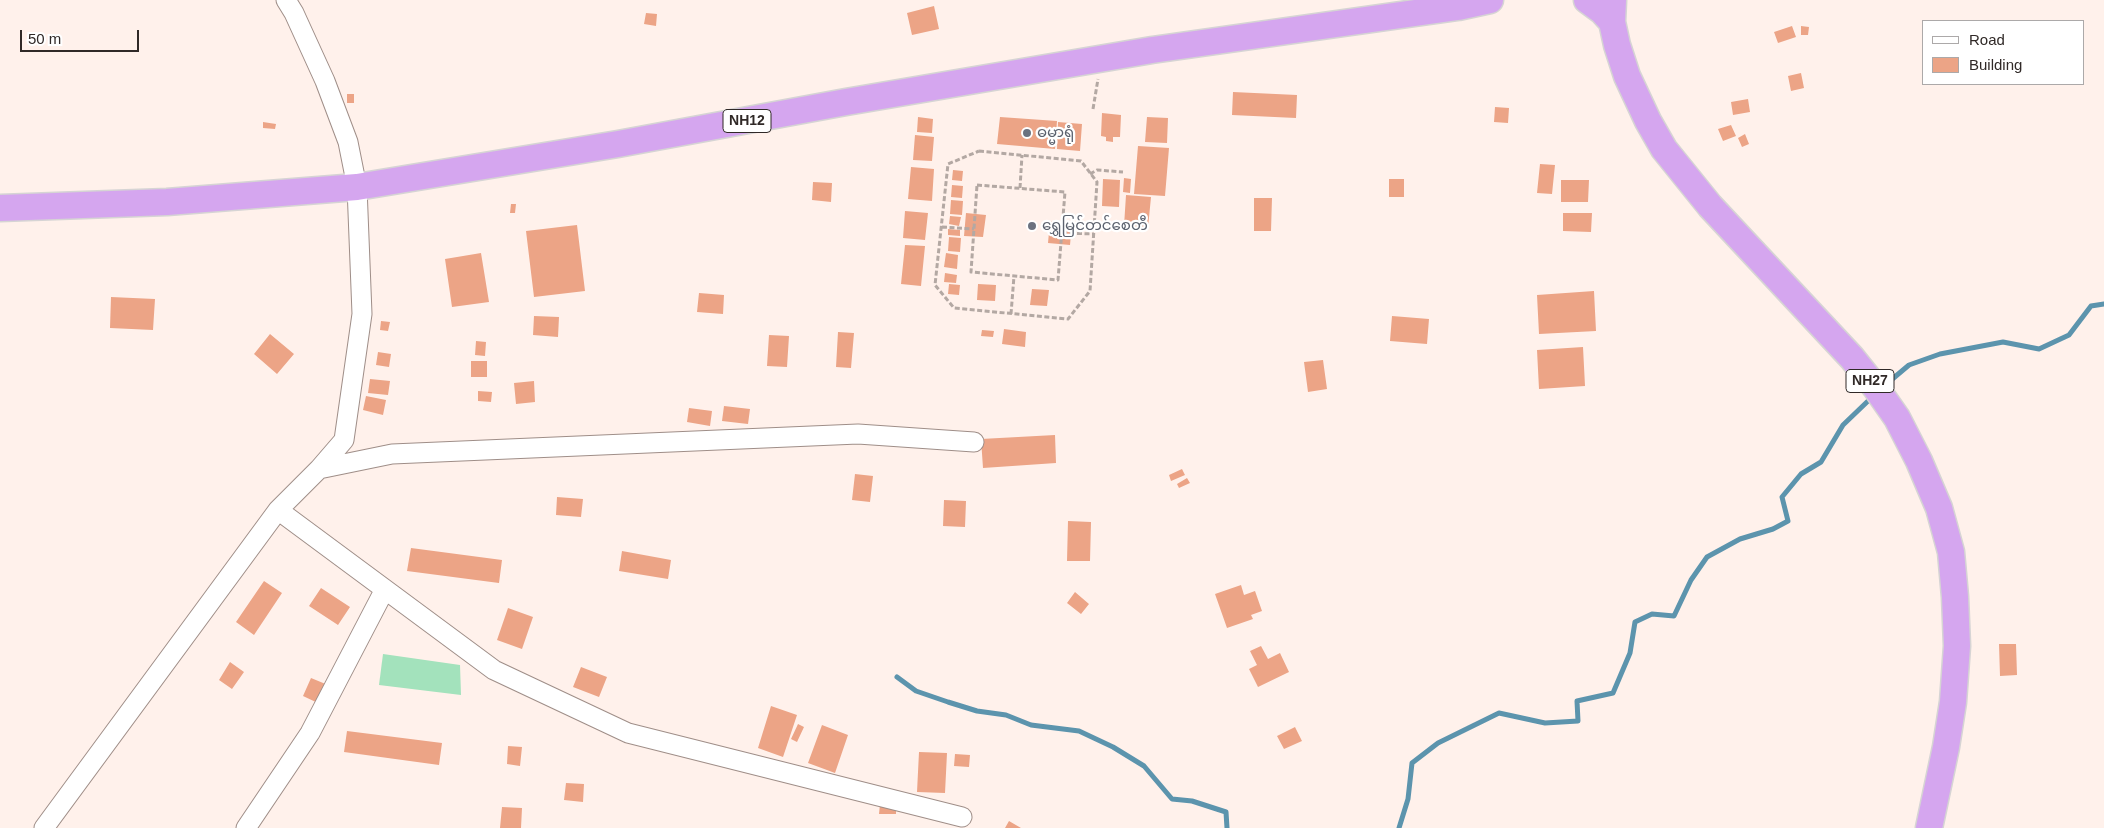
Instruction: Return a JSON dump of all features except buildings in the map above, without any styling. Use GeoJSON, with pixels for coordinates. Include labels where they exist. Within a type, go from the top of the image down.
{"type":"FeatureCollection","features":[{"type":"Feature","properties":{"kind":"highway","name":"NH12"},"geometry":{"type":"LineString","coordinates":[[0,208],[167,202],[357,187],[618,144],[1101,58],[1458,7],[1490,0]]}},
{"type":"Feature","properties":{"kind":"highway"},"geometry":{"type":"LineString","coordinates":[[1587,0],[1602,11],[1613,11]]}},
{"type":"Feature","properties":{"kind":"highway","name":"NH27"},"geometry":{"type":"LineString","coordinates":[[1613,11],[1616,45],[1627,76],[1664,148],[1710,206],[1852,358],[1876,388],[1897,418],[1939,508],[1951,552],[1957,646],[1949,729],[1929,828]]}},
{"type":"Feature","properties":{"kind":"street"},"geometry":{"type":"LineString","coordinates":[[44,828],[278,510],[319,469],[344,440],[362,314],[357,187],[348,142],[325,80],[286,0]]}},
{"type":"Feature","properties":{"kind":"street"},"geometry":{"type":"LineString","coordinates":[[319,469],[392,454],[858,434],[974,442]]}},
{"type":"Feature","properties":{"kind":"street"},"geometry":{"type":"LineString","coordinates":[[278,510],[494,670],[628,732],[962,817]]}},
{"type":"Feature","properties":{"kind":"street"},"geometry":{"type":"LineString","coordinates":[[246,828],[310,733],[385,588]]}},
{"type":"Feature","properties":{"kind":"path"},"geometry":{"type":"LineString","coordinates":[[1094,109],[1101,58]]}},
{"type":"Feature","properties":{"kind":"path"},"geometry":{"type":"LineString","coordinates":[[979,151],[1081,161],[1090,174],[1097,182],[1090,291],[1068,319],[954,308],[936,285],[948,164],[979,151]]}},
{"type":"Feature","properties":{"kind":"path"},"geometry":{"type":"LineString","coordinates":[[1020,188],[1022,155]]}},
{"type":"Feature","properties":{"kind":"path"},"geometry":{"type":"LineString","coordinates":[[1090,174],[1097,170],[1123,172]]}},
{"type":"Feature","properties":{"kind":"path"},"geometry":{"type":"LineString","coordinates":[[977,185],[1066,192],[1058,280],[971,272],[974,229],[977,185]]}},
{"type":"Feature","properties":{"kind":"path"},"geometry":{"type":"LineString","coordinates":[[942,226],[974,229]]}},
{"type":"Feature","properties":{"kind":"path"},"geometry":{"type":"LineString","coordinates":[[1062,233],[1094,234]]}},
{"type":"Feature","properties":{"kind":"path"},"geometry":{"type":"LineString","coordinates":[[1011,314],[1014,276]]}},
{"type":"Feature","properties":{"kind":"green space"},"geometry":{"type":"Polygon","coordinates":[[[383,654],[460,665],[461,695],[379,685],[383,654]]]}},
{"type":"Feature","properties":{"kind":"waterway"},"geometry":{"type":"LineString","coordinates":[[1890,381],[1909,365],[1940,354],[2003,342],[2039,349],[2069,335],[2091,306],[2104,304]]}},
{"type":"Feature","properties":{"kind":"waterway"},"geometry":{"type":"LineString","coordinates":[[1399,828],[1408,799],[1412,763],[1438,743],[1499,713],[1545,723],[1578,721],[1577,701],[1613,693],[1630,653],[1635,622],[1652,614],[1674,616],[1691,580],[1707,557],[1740,539],[1773,529],[1788,521],[1782,497],[1801,474],[1821,462],[1843,425],[1868,401]]}},
{"type":"Feature","properties":{"kind":"waterway"},"geometry":{"type":"LineString","coordinates":[[897,677],[916,691],[977,711],[1006,715],[1031,725],[1079,731],[1113,747],[1144,766],[1172,799],[1192,801],[1226,812],[1227,828]]}},
{"type":"Feature","properties":{"kind":"place","name":"ဓမ္မာရုံ"},"geometry":{"type":"Point","coordinates":[1027,133]}},
{"type":"Feature","properties":{"kind":"place","name":"ရွှေမြင်တင်စေတီ"},"geometry":{"type":"Point","coordinates":[1032,226]}}]}
